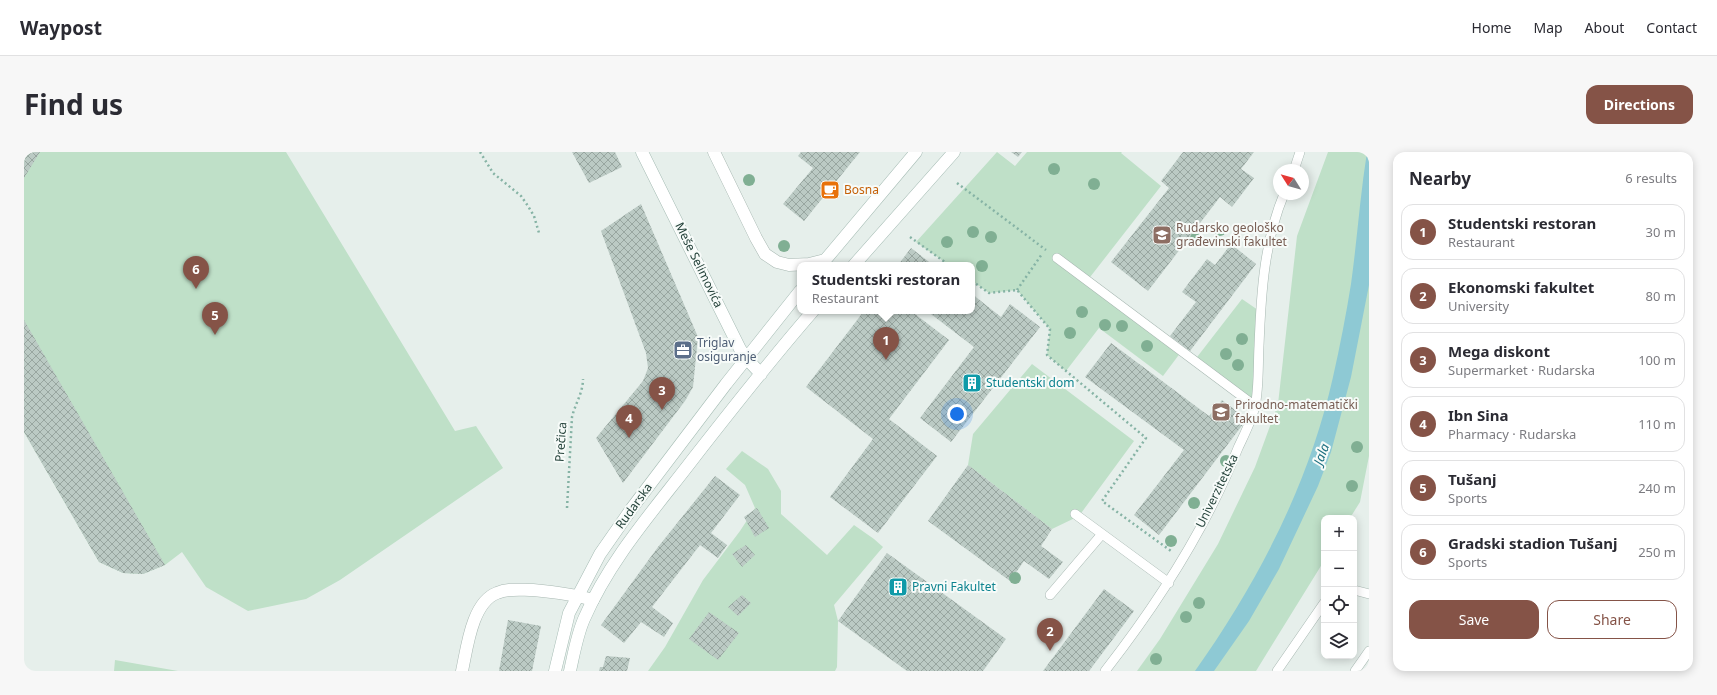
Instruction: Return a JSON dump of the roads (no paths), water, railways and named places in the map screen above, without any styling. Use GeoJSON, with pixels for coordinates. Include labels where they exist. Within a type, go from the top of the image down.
{"type":"FeatureCollection","features":[{"type":"Feature","properties":{"kind":"main road","name":"Meše Selimovića"},"geometry":{"type":"LineString","coordinates":[[642,152],[740,349],[761,374]]}},
{"type":"Feature","properties":{"kind":"main road"},"geometry":{"type":"LineString","coordinates":[[714,152],[765,254],[777,262],[789,265],[797,265]]}},
{"type":"Feature","properties":{"kind":"main road"},"geometry":{"type":"LineString","coordinates":[[823,262],[916,152]]}},
{"type":"Feature","properties":{"kind":"main road"},"geometry":{"type":"LineString","coordinates":[[857,262],[954,152]]}},
{"type":"Feature","properties":{"kind":"main road","name":"Rudarska"},"geometry":{"type":"LineString","coordinates":[[555,671],[569,613],[600,554],[632,508],[726,384],[797,296]]}},
{"type":"Feature","properties":{"kind":"main road","name":"Rudarska"},"geometry":{"type":"LineString","coordinates":[[570,671],[576,642],[584,619],[616,560],[785,342],[810,314]]}},
{"type":"Feature","properties":{"kind":"main road"},"geometry":{"type":"LineString","coordinates":[[462,671],[477,613],[491,595],[516,589],[578,595],[593,600]]}},
{"type":"Feature","properties":{"kind":"lane"},"geometry":{"type":"LineString","coordinates":[[1296,164],[1300,152]]}},
{"type":"Feature","properties":{"kind":"lane","name":"Univerzitetska"},"geometry":{"type":"LineString","coordinates":[[1104,671],[1169,583],[1224,483],[1255,406],[1259,336],[1267,249],[1282,200]]}},
{"type":"Feature","properties":{"kind":"lane"},"geometry":{"type":"LineString","coordinates":[[1057,258],[1255,406]]}},
{"type":"Feature","properties":{"kind":"lane"},"geometry":{"type":"LineString","coordinates":[[1075,514],[1169,583]]}},
{"type":"Feature","properties":{"kind":"lane"},"geometry":{"type":"LineString","coordinates":[[1050,595],[1102,534]]}},
{"type":"Feature","properties":{"kind":"lane"},"geometry":{"type":"LineString","coordinates":[[1357,591],[1369,594]]}},
{"type":"Feature","properties":{"kind":"lane"},"geometry":{"type":"LineString","coordinates":[[1277,671],[1321,607]]}},
{"type":"Feature","properties":{"kind":"lane"},"geometry":{"type":"LineString","coordinates":[[1355,671],[1369,651]]}},
{"type":"Feature","properties":{"kind":"water","name":"Jala"},"geometry":{"type":"Polygon","coordinates":[[[1367,152],[1369,152],[1369,285],[1351,377],[1331,452],[1318,486],[1279,569],[1249,621],[1214,671],[1195,671],[1240,603],[1279,531],[1310,456],[1323,417],[1333,377],[1351,284],[1367,152]]]}},
{"type":"Feature","properties":{"kind":"place","name":"Bosna"},"geometry":{"type":"Point","coordinates":[830,190]}},
{"type":"Feature","properties":{"kind":"place","name":"Rudarsko geološko građevinski fakultet"},"geometry":{"type":"Point","coordinates":[1162,235]}},
{"type":"Feature","properties":{"kind":"place","name":"Gradski stadion Tušanj"},"geometry":{"type":"Point","coordinates":[196,289]}},
{"type":"Feature","properties":{"kind":"place","name":"Tušanj"},"geometry":{"type":"Point","coordinates":[215,335]}},
{"type":"Feature","properties":{"kind":"place","name":"Triglav osiguranje"},"geometry":{"type":"Point","coordinates":[683,350]}},
{"type":"Feature","properties":{"kind":"place","name":"Studentski restoran"},"geometry":{"type":"Point","coordinates":[886,360]}},
{"type":"Feature","properties":{"kind":"place","name":"Studentski dom"},"geometry":{"type":"Point","coordinates":[972,383]}},
{"type":"Feature","properties":{"kind":"place","name":"Mega diskont"},"geometry":{"type":"Point","coordinates":[662,410]}},
{"type":"Feature","properties":{"kind":"place","name":"Prirodno-matematički fakultet"},"geometry":{"type":"Point","coordinates":[1221,412]}},
{"type":"Feature","properties":{"kind":"place","name":"Ibn Sina"},"geometry":{"type":"Point","coordinates":[629,438]}},
{"type":"Feature","properties":{"kind":"place","name":"Pravni Fakultet"},"geometry":{"type":"Point","coordinates":[898,587]}},
{"type":"Feature","properties":{"kind":"place","name":"Ekonomski fakultet"},"geometry":{"type":"Point","coordinates":[1050,651]}}]}
